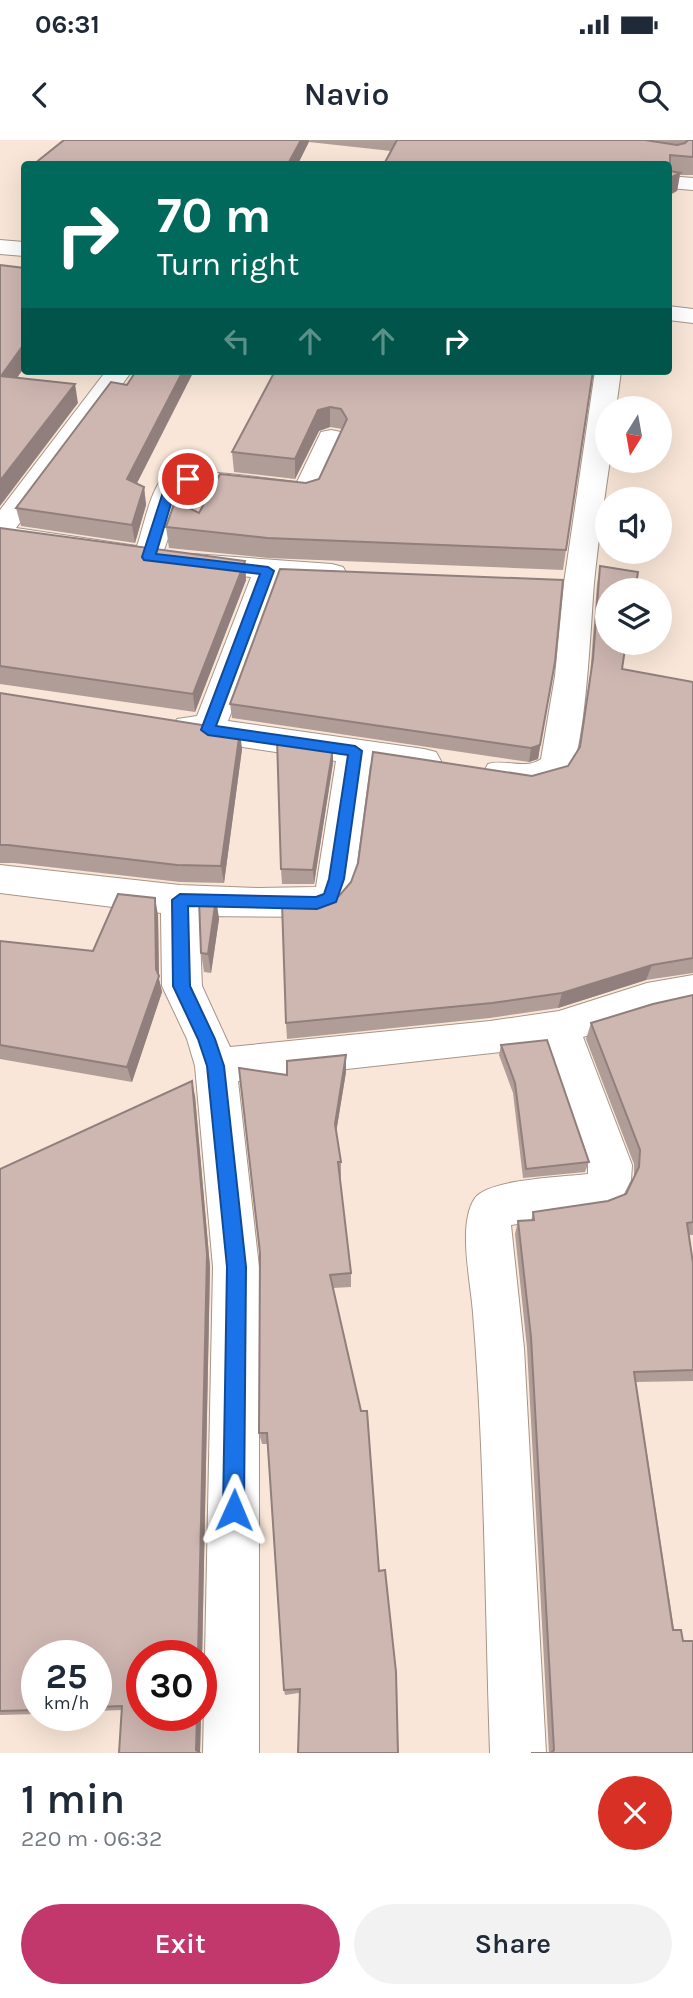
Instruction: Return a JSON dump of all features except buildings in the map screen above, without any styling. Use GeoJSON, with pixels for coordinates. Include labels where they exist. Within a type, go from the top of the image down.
{"type":"FeatureCollection","features":[{"type":"Feature","properties":{"kind":"street"},"geometry":{"type":"LineString","coordinates":[[672,174],[693,184]]}},
{"type":"Feature","properties":{"kind":"street"},"geometry":{"type":"LineString","coordinates":[[0,247],[21,249]]}},
{"type":"Feature","properties":{"kind":"street"},"geometry":{"type":"LineString","coordinates":[[672,313],[693,316]]}},
{"type":"Feature","properties":{"kind":"street"},"geometry":{"type":"LineString","coordinates":[[116,375],[0,532],[57,545],[148,557],[268,571],[358,575]]}},
{"type":"Feature","properties":{"kind":"street"},"geometry":{"type":"LineString","coordinates":[[158,722],[529,778],[550,773],[557,764],[571,676],[565,582],[607,375]]}},
{"type":"Feature","properties":{"kind":"street"},"geometry":{"type":"LineString","coordinates":[[148,557],[171,486],[177,481],[188,479],[307,492],[331,439]]}},
{"type":"Feature","properties":{"kind":"street"},"geometry":{"type":"LineString","coordinates":[[208,730],[268,571]]}},
{"type":"Feature","properties":{"kind":"street"},"geometry":{"type":"LineString","coordinates":[[0,879],[180,900],[317,903],[330,898],[337,879],[355,751]]}},
{"type":"Feature","properties":{"kind":"street"},"geometry":{"type":"LineString","coordinates":[[180,900],[181,986],[207,1039],[216,1066],[236,1267],[231,1753]]}},
{"type":"Feature","properties":{"kind":"street"},"geometry":{"type":"LineString","coordinates":[[216,1066],[490,1038],[559,1028],[647,1000],[693,991]]}},
{"type":"Feature","properties":{"kind":"street"},"geometry":{"type":"LineString","coordinates":[[518,1753],[500,1348],[488,1222],[491,1213],[498,1206],[602,1192],[608,1180],[610,1165],[559,1028]]}},
{"type":"Feature","properties":{"kind":"route"},"geometry":{"type":"LineString","coordinates":[[188,479],[177,481],[171,486],[148,557],[268,571],[208,730],[355,751],[337,879],[330,898],[317,903],[180,900],[181,986],[207,1039],[216,1066],[236,1267],[234,1510]]}}]}
